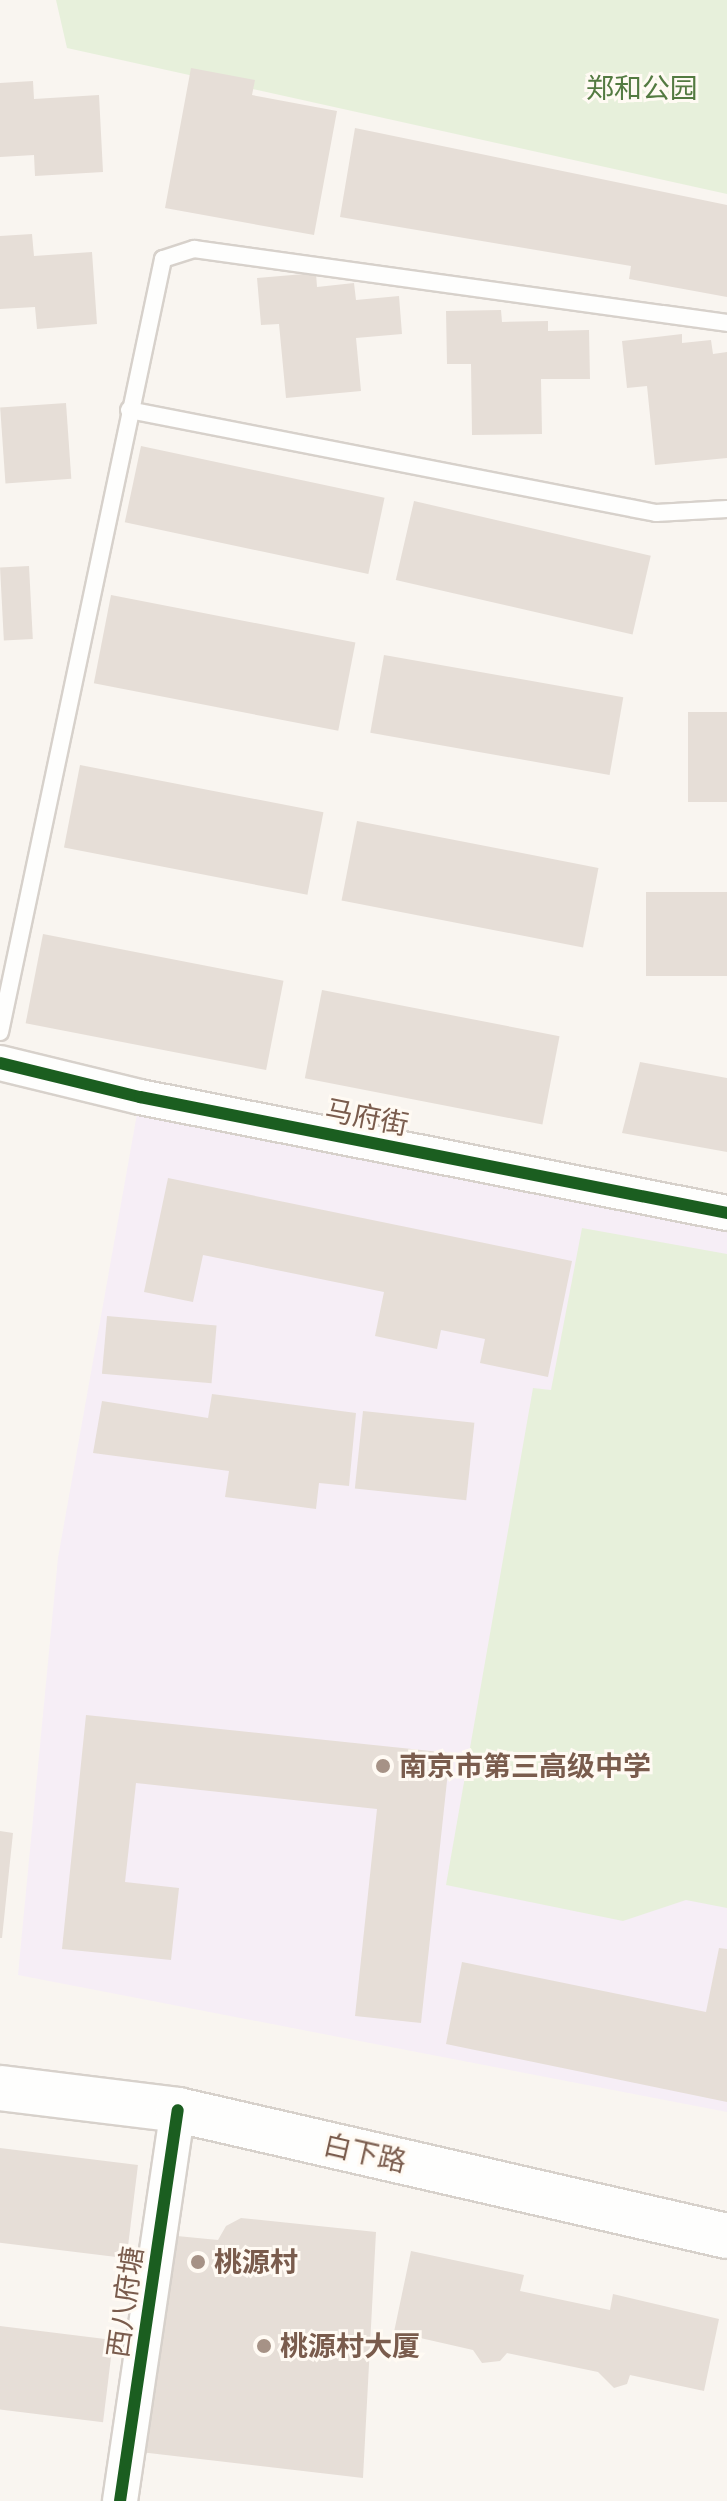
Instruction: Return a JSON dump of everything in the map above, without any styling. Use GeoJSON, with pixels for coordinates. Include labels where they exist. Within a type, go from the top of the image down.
{"type":"FeatureCollection","features":[{"type":"Feature","properties":{"kind":"main road","name":"白下路"},"geometry":{"type":"LineString","coordinates":[[0,2088],[178,2110],[727,2236]]}},
{"type":"Feature","properties":{"kind":"street","name":"马府街"},"geometry":{"type":"LineString","coordinates":[[0,1063],[140,1097],[727,1213]]}},
{"type":"Feature","properties":{"kind":"street","name":"西八府塘"},"geometry":{"type":"LineString","coordinates":[[120,2501],[178,2110]]}},
{"type":"Feature","properties":{"kind":"lane"},"geometry":{"type":"LineString","coordinates":[[0,1032],[160,263],[194,249],[727,323]]}},
{"type":"Feature","properties":{"kind":"lane"},"geometry":{"type":"LineString","coordinates":[[129,410],[656,513],[727,509]]}},
{"type":"Feature","properties":{"kind":"shaded area","name":"南京市第三高级中学"},"geometry":{"type":"Polygon","coordinates":[[[140,1097],[727,1213],[727,2112],[18,1975],[58,1558],[140,1097]]]}},
{"type":"Feature","properties":{"kind":"green space","name":"郑和公园"},"geometry":{"type":"Polygon","coordinates":[[[56,0],[727,0],[727,194],[67,48],[56,0]]]}},
{"type":"Feature","properties":{"kind":"green space"},"geometry":{"type":"Polygon","coordinates":[[[582,1228],[727,1254],[727,1908],[686,1900],[623,1921],[446,1885],[533,1388],[551,1390],[582,1228]]]}},
{"type":"Feature","properties":{"kind":"building"},"geometry":{"type":"Polygon","coordinates":[[[191,68],[255,80],[252,95],[337,111],[314,235],[165,208],[191,68]]]}},
{"type":"Feature","properties":{"kind":"building"},"geometry":{"type":"Polygon","coordinates":[[[33,81],[34,99],[99,95],[103,172],[35,176],[34,155],[0,157],[0,83],[33,81]]]}},
{"type":"Feature","properties":{"kind":"building"},"geometry":{"type":"Polygon","coordinates":[[[355,128],[727,205],[727,297],[629,279],[631,266],[340,217],[355,128]]]}},
{"type":"Feature","properties":{"kind":"building"},"geometry":{"type":"Polygon","coordinates":[[[32,234],[34,256],[92,252],[97,324],[37,329],[35,307],[0,309],[0,236],[32,234]]]}},
{"type":"Feature","properties":{"kind":"building"},"geometry":{"type":"Polygon","coordinates":[[[316,273],[317,287],[354,283],[356,300],[399,296],[402,334],[356,338],[361,391],[286,398],[279,324],[261,325],[257,278],[316,273]]]}},
{"type":"Feature","properties":{"kind":"building"},"geometry":{"type":"Polygon","coordinates":[[[501,310],[502,322],[548,321],[548,331],[589,330],[590,379],[541,379],[542,434],[472,435],[471,364],[447,364],[446,311],[501,310]]]}},
{"type":"Feature","properties":{"kind":"building"},"geometry":{"type":"Polygon","coordinates":[[[682,334],[682,343],[711,340],[713,354],[727,352],[727,458],[655,465],[647,386],[627,388],[622,341],[682,334]]]}},
{"type":"Feature","properties":{"kind":"building"},"geometry":{"type":"Polygon","coordinates":[[[66,403],[71,479],[5,483],[0,408],[66,403]]]}},
{"type":"Feature","properties":{"kind":"building"},"geometry":{"type":"Polygon","coordinates":[[[141,446],[385,498],[368,574],[125,522],[141,446]]]}},
{"type":"Feature","properties":{"kind":"building"},"geometry":{"type":"Polygon","coordinates":[[[414,501],[651,556],[633,635],[396,580],[414,501]]]}},
{"type":"Feature","properties":{"kind":"building"},"geometry":{"type":"Polygon","coordinates":[[[29,566],[33,639],[4,640],[0,568],[29,566]]]}},
{"type":"Feature","properties":{"kind":"building"},"geometry":{"type":"Polygon","coordinates":[[[111,595],[355,643],[338,731],[94,683],[111,595]]]}},
{"type":"Feature","properties":{"kind":"building"},"geometry":{"type":"Polygon","coordinates":[[[384,655],[623,697],[610,775],[370,733],[384,655]]]}},
{"type":"Feature","properties":{"kind":"building"},"geometry":{"type":"Polygon","coordinates":[[[688,712],[727,712],[727,802],[688,802],[688,712]]]}},
{"type":"Feature","properties":{"kind":"building"},"geometry":{"type":"Polygon","coordinates":[[[80,765],[323,812],[307,895],[64,847],[80,765]]]}},
{"type":"Feature","properties":{"kind":"building"},"geometry":{"type":"Polygon","coordinates":[[[357,821],[598,868],[583,947],[342,901],[357,821]]]}},
{"type":"Feature","properties":{"kind":"building"},"geometry":{"type":"Polygon","coordinates":[[[646,892],[727,892],[727,976],[646,976],[646,892]]]}},
{"type":"Feature","properties":{"kind":"building"},"geometry":{"type":"Polygon","coordinates":[[[43,934],[283,981],[266,1070],[26,1023],[43,934]]]}},
{"type":"Feature","properties":{"kind":"building"},"geometry":{"type":"Polygon","coordinates":[[[322,990],[560,1036],[542,1125],[305,1078],[322,990]]]}},
{"type":"Feature","properties":{"kind":"building"},"geometry":{"type":"Polygon","coordinates":[[[640,1062],[727,1078],[727,1152],[622,1133],[640,1062]]]}},
{"type":"Feature","properties":{"kind":"building"},"geometry":{"type":"Polygon","coordinates":[[[168,1178],[572,1261],[548,1377],[480,1363],[485,1339],[441,1330],[437,1349],[375,1336],[384,1292],[203,1255],[193,1302],[144,1292],[168,1178]]]}},
{"type":"Feature","properties":{"kind":"building"},"geometry":{"type":"Polygon","coordinates":[[[107,1316],[217,1326],[212,1383],[102,1374],[107,1316]]]}},
{"type":"Feature","properties":{"kind":"building"},"geometry":{"type":"Polygon","coordinates":[[[212,1394],[356,1413],[349,1486],[319,1483],[316,1509],[225,1497],[229,1471],[93,1453],[102,1401],[208,1418],[212,1394]]]}},
{"type":"Feature","properties":{"kind":"building"},"geometry":{"type":"Polygon","coordinates":[[[363,1411],[474,1423],[466,1500],[355,1489],[363,1411]]]}},
{"type":"Feature","properties":{"kind":"building"},"geometry":{"type":"Polygon","coordinates":[[[86,1715],[450,1753],[421,2023],[355,2016],[377,1809],[136,1783],[125,1882],[179,1888],[171,1960],[62,1949],[86,1715]]]}},
{"type":"Feature","properties":{"kind":"building"},"geometry":{"type":"Polygon","coordinates":[[[0,1831],[13,1833],[2,1938],[0,1938],[0,1831]]]}},
{"type":"Feature","properties":{"kind":"building"},"geometry":{"type":"Polygon","coordinates":[[[719,1948],[727,1949],[727,2102],[446,2044],[462,1962],[706,2012],[719,1948]]]}},
{"type":"Feature","properties":{"kind":"building"},"geometry":{"type":"Polygon","coordinates":[[[0,2148],[138,2165],[127,2258],[0,2243],[0,2148]]]}},
{"type":"Feature","properties":{"kind":"building","name":"桃源村大厦"},"geometry":{"type":"Polygon","coordinates":[[[241,2218],[376,2232],[363,2478],[140,2452],[177,2236],[218,2240],[226,2226],[241,2218]]]}},
{"type":"Feature","properties":{"kind":"building"},"geometry":{"type":"Polygon","coordinates":[[[411,2251],[524,2275],[520,2291],[610,2310],[613,2294],[719,2319],[704,2391],[630,2375],[627,2384],[614,2388],[598,2372],[507,2353],[500,2361],[482,2363],[473,2350],[394,2332],[411,2251]]]}},
{"type":"Feature","properties":{"kind":"building"},"geometry":{"type":"Polygon","coordinates":[[[0,2326],[113,2340],[103,2422],[0,2410],[0,2326]]]}},
{"type":"Feature","properties":{"kind":"cycle path"},"geometry":{"type":"LineString","coordinates":[[0,1063],[140,1097],[727,1213]]}},
{"type":"Feature","properties":{"kind":"cycle path"},"geometry":{"type":"LineString","coordinates":[[120,2501],[178,2110]]}},
{"type":"Feature","properties":{"kind":"place","name":"南京市第三高级中学"},"geometry":{"type":"Point","coordinates":[383,1766]}},
{"type":"Feature","properties":{"kind":"place","name":"桃源村"},"geometry":{"type":"Point","coordinates":[198,2262]}},
{"type":"Feature","properties":{"kind":"place","name":"桃源村大厦"},"geometry":{"type":"Point","coordinates":[264,2346]}}]}
